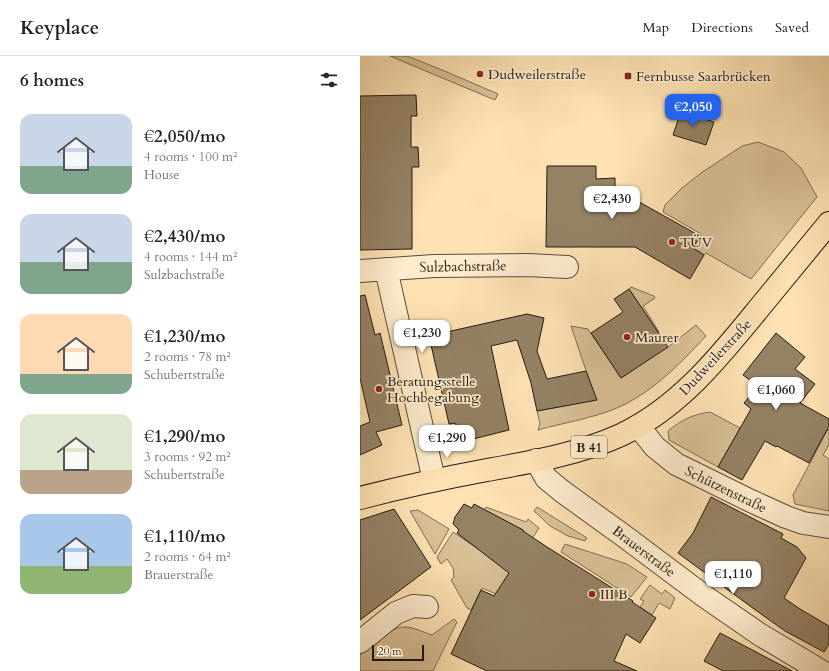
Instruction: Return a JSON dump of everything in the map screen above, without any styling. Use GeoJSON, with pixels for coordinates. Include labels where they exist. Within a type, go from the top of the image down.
{"type":"FeatureCollection","features":[{"type":"Feature","properties":{"kind":"main road","name":"Dudweilerstraße"},"geometry":{"type":"LineString","coordinates":[[360,498],[434,480],[557,456],[620,435],[638,426],[679,397],[708,368],[829,223]]}},
{"type":"Feature","properties":{"kind":"main road"},"geometry":{"type":"LineString","coordinates":[[792,268],[829,249]]}},
{"type":"Feature","properties":{"kind":"street","name":"Sulzbachstraße"},"geometry":{"type":"LineString","coordinates":[[360,271],[434,266],[528,265],[567,267]]}},
{"type":"Feature","properties":{"kind":"street"},"geometry":{"type":"LineString","coordinates":[[386,269],[434,480]]}},
{"type":"Feature","properties":{"kind":"street","name":"Schützenstraße"},"geometry":{"type":"LineString","coordinates":[[638,426],[655,447],[676,464],[786,517],[803,523],[829,527]]}},
{"type":"Feature","properties":{"kind":"street","name":"Brauerstraße"},"geometry":{"type":"LineString","coordinates":[[536,460],[546,478],[563,492],[759,634],[821,671]]}},
{"type":"Feature","properties":{"kind":"street"},"geometry":{"type":"LineString","coordinates":[[360,642],[396,613],[414,606],[427,607]]}},
{"type":"Feature","properties":{"kind":"shaded area"},"geometry":{"type":"Polygon","coordinates":[[[390,56],[407,56],[498,94],[495,100],[390,56]]]}},
{"type":"Feature","properties":{"kind":"shaded area"},"geometry":{"type":"Polygon","coordinates":[[[758,142],[784,152],[801,168],[817,197],[751,279],[706,253],[704,255],[693,248],[701,234],[663,212],[665,205],[682,188],[701,173],[742,146],[758,142]]]}},
{"type":"Feature","properties":{"kind":"shaded area"},"geometry":{"type":"Polygon","coordinates":[[[631,287],[654,296],[655,298],[643,306],[659,332],[629,289],[631,287]]]}},
{"type":"Feature","properties":{"kind":"shaded area"},"geometry":{"type":"Polygon","coordinates":[[[696,325],[706,336],[675,368],[639,396],[612,410],[538,430],[540,424],[537,411],[596,400],[571,326],[588,329],[621,378],[668,347],[696,325]]]}},
{"type":"Feature","properties":{"kind":"shaded area"},"geometry":{"type":"Polygon","coordinates":[[[710,412],[740,428],[718,467],[669,440],[668,431],[677,424],[692,416],[710,412]]]}},
{"type":"Feature","properties":{"kind":"shaded area"},"geometry":{"type":"Polygon","coordinates":[[[828,429],[829,445],[823,455],[829,459],[829,511],[795,504],[793,495],[828,429]]]}},
{"type":"Feature","properties":{"kind":"shaded area"},"geometry":{"type":"Polygon","coordinates":[[[486,507],[526,522],[528,519],[539,528],[530,542],[521,536],[523,530],[484,510],[486,507]]]}},
{"type":"Feature","properties":{"kind":"shaded area"},"geometry":{"type":"Polygon","coordinates":[[[537,507],[587,538],[585,541],[568,536],[550,526],[534,511],[537,507]]]}},
{"type":"Feature","properties":{"kind":"shaded area"},"geometry":{"type":"Polygon","coordinates":[[[418,510],[449,529],[435,554],[410,511],[418,510]]]}},
{"type":"Feature","properties":{"kind":"shaded area"},"geometry":{"type":"Polygon","coordinates":[[[453,532],[511,571],[496,594],[482,588],[471,610],[467,608],[451,580],[454,577],[453,568],[447,559],[441,564],[437,557],[453,532]]]}},
{"type":"Feature","properties":{"kind":"shaded area"},"geometry":{"type":"Polygon","coordinates":[[[565,544],[627,564],[647,577],[631,597],[561,552],[565,544]]]}},
{"type":"Feature","properties":{"kind":"shaded area"},"geometry":{"type":"Polygon","coordinates":[[[650,585],[662,594],[665,590],[675,598],[670,609],[659,603],[652,615],[640,607],[644,601],[640,599],[650,585]]]}},
{"type":"Feature","properties":{"kind":"shaded area"},"geometry":{"type":"Polygon","coordinates":[[[454,619],[457,622],[433,671],[360,671],[360,655],[388,633],[399,628],[408,627],[432,635],[454,619]]]}},
{"type":"Feature","properties":{"kind":"building"},"geometry":{"type":"Polygon","coordinates":[[[416,95],[417,116],[411,116],[411,147],[418,147],[419,167],[412,167],[412,249],[360,250],[360,96],[416,95]]]}},
{"type":"Feature","properties":{"kind":"building"},"geometry":{"type":"Polygon","coordinates":[[[681,111],[714,122],[706,145],[673,135],[681,111]]]}},
{"type":"Feature","properties":{"kind":"building"},"geometry":{"type":"Polygon","coordinates":[[[547,166],[596,166],[596,179],[615,178],[615,189],[623,189],[623,193],[700,236],[693,248],[704,255],[690,279],[635,247],[546,247],[547,166]]]}},
{"type":"Feature","properties":{"kind":"building","name":"Maurer"},"geometry":{"type":"Polygon","coordinates":[[[629,289],[668,347],[621,378],[591,333],[623,312],[614,299],[629,289]]]}},
{"type":"Feature","properties":{"kind":"building"},"geometry":{"type":"Polygon","coordinates":[[[365,295],[375,335],[380,333],[402,425],[376,432],[382,445],[360,455],[360,426],[370,422],[360,378],[360,296],[365,295]]]}},
{"type":"Feature","properties":{"kind":"building"},"geometry":{"type":"Polygon","coordinates":[[[527,314],[544,318],[537,351],[547,379],[586,371],[597,400],[537,411],[531,383],[517,340],[491,346],[509,430],[473,439],[465,436],[455,423],[449,424],[429,336],[527,314]]]}},
{"type":"Feature","properties":{"kind":"building"},"geometry":{"type":"Polygon","coordinates":[[[776,333],[805,357],[795,369],[815,384],[800,403],[829,419],[829,426],[809,463],[765,441],[742,480],[718,467],[751,409],[744,403],[758,386],[743,375],[776,333]]]}},
{"type":"Feature","properties":{"kind":"building"},"geometry":{"type":"Polygon","coordinates":[[[711,497],[783,534],[781,538],[797,547],[806,558],[784,598],[829,626],[829,644],[824,652],[785,631],[678,553],[693,533],[711,497]]]}},
{"type":"Feature","properties":{"kind":"building"},"geometry":{"type":"Polygon","coordinates":[[[464,504],[472,508],[474,504],[523,530],[547,547],[633,601],[632,602],[656,618],[640,643],[626,634],[614,661],[637,671],[487,671],[451,654],[481,590],[494,596],[509,573],[457,533],[459,530],[453,524],[455,517],[464,504]]]}},
{"type":"Feature","properties":{"kind":"building"},"geometry":{"type":"Polygon","coordinates":[[[394,509],[431,567],[360,620],[360,520],[394,509]]]}},
{"type":"Feature","properties":{"kind":"building"},"geometry":{"type":"Polygon","coordinates":[[[720,633],[792,671],[723,671],[704,661],[720,633]]]}},
{"type":"Feature","properties":{"kind":"place","name":"Dudweilerstraße"},"geometry":{"type":"Point","coordinates":[480,74]}},
{"type":"Feature","properties":{"kind":"place","name":"Fernbusse Saarbrücken"},"geometry":{"type":"Point","coordinates":[628,76]}},
{"type":"Feature","properties":{"kind":"place","name":"TÜV"},"geometry":{"type":"Point","coordinates":[672,242]}},
{"type":"Feature","properties":{"kind":"place","name":"Maurer"},"geometry":{"type":"Point","coordinates":[627,337]}},
{"type":"Feature","properties":{"kind":"place","name":"Beratungsstelle Hochbegabung"},"geometry":{"type":"Point","coordinates":[379,389]}},
{"type":"Feature","properties":{"kind":"place","name":"III B"},"geometry":{"type":"Point","coordinates":[592,594]}}]}
